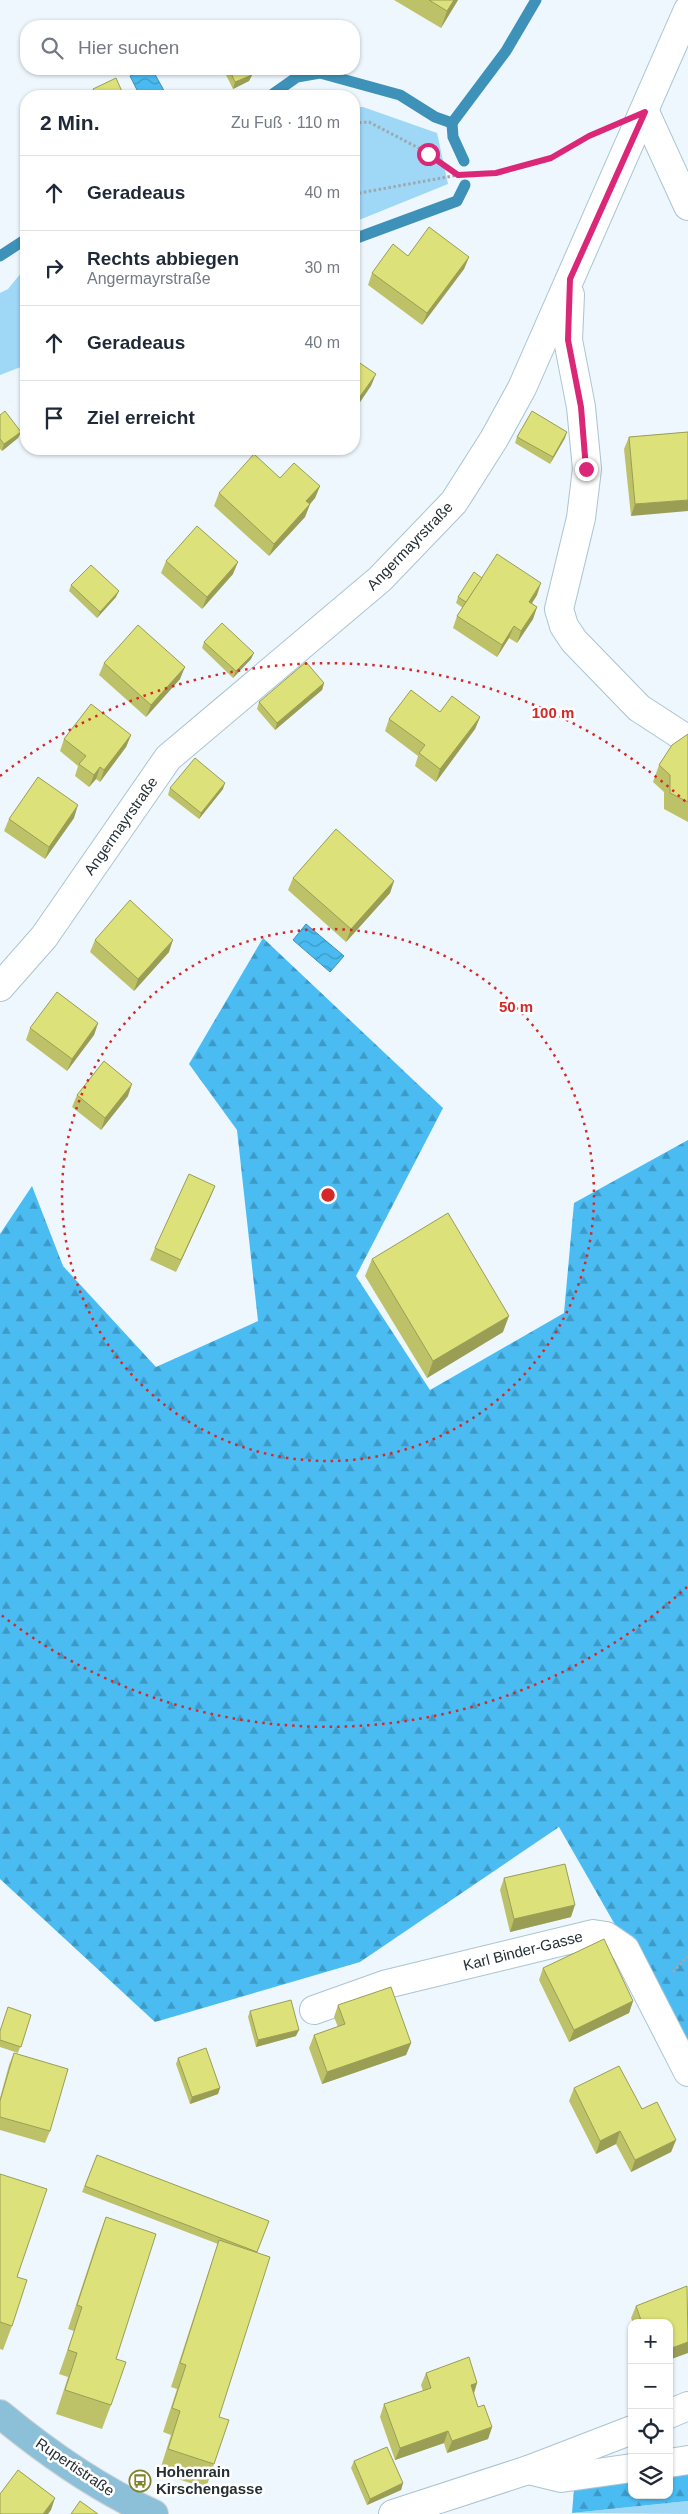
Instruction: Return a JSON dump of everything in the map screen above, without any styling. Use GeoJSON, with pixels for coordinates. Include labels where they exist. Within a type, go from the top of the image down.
{"type":"FeatureCollection","features":[{"type":"Feature","properties":{"kind":"main road","name":"Rupertistraße"},"geometry":{"type":"LineString","coordinates":[[1,2418],[88,2478],[130,2503],[154,2514]]}},
{"type":"Feature","properties":{"kind":"street","name":"Angermayrstraße"},"geometry":{"type":"LineString","coordinates":[[0,987],[44,937],[168,758],[380,580],[454,502],[494,439],[522,388],[645,112],[688,10]]}},
{"type":"Feature","properties":{"kind":"street"},"geometry":{"type":"LineString","coordinates":[[645,112],[688,206]]}},
{"type":"Feature","properties":{"kind":"street"},"geometry":{"type":"LineString","coordinates":[[570,279],[568,340],[581,407],[586,469],[580,518],[558,608],[564,626],[574,641],[639,708],[678,734]]}},
{"type":"Feature","properties":{"kind":"street","name":"Karl Binder-Gasse"},"geometry":{"type":"LineString","coordinates":[[314,2010],[387,1984],[593,1934],[600,1935],[606,1936],[625,1949],[688,2072]]}},
{"type":"Feature","properties":{"kind":"street"},"geometry":{"type":"LineString","coordinates":[[673,2412],[688,2406]]}},
{"type":"Feature","properties":{"kind":"street"},"geometry":{"type":"LineString","coordinates":[[393,2514],[528,2470],[628,2432]]}},
{"type":"Feature","properties":{"kind":"street"},"geometry":{"type":"LineString","coordinates":[[673,2462],[688,2460]]}},
{"type":"Feature","properties":{"kind":"street"},"geometry":{"type":"LineString","coordinates":[[528,2470],[560,2478],[628,2469]]}},
{"type":"Feature","properties":{"kind":"path"},"geometry":{"type":"LineString","coordinates":[[360,193],[458,175],[496,173],[551,158],[589,136],[645,112]]}},
{"type":"Feature","properties":{"kind":"path"},"geometry":{"type":"LineString","coordinates":[[360,122],[369,122],[428,154],[458,175]]}},
{"type":"Feature","properties":{"kind":"shaded area"},"geometry":{"type":"Polygon","coordinates":[[[360,107],[437,133],[448,184],[360,220],[360,107]]]}},
{"type":"Feature","properties":{"kind":"shaded area"},"geometry":{"type":"Polygon","coordinates":[[[20,274],[20,367],[0,375],[0,293],[8,289],[20,274]]]}},
{"type":"Feature","properties":{"kind":"shaded area"},"geometry":{"type":"Polygon","coordinates":[[[688,2501],[688,2514],[572,2513],[688,2501]]]}},
{"type":"Feature","properties":{"kind":"green space"},"geometry":{"type":"Polygon","coordinates":[[[263,938],[443,1108],[356,1276],[430,1390],[564,1313],[574,1203],[688,1140],[688,2052],[559,1827],[360,1962],[155,2022],[0,1879],[0,1234],[32,1186],[63,1266],[156,1367],[258,1321],[237,1130],[189,1064],[263,938]]]}},
{"type":"Feature","properties":{"kind":"green space"},"geometry":{"type":"Polygon","coordinates":[[[688,2473],[688,2501],[572,2513],[574,2489],[628,2482],[628,2499],[673,2499],[673,2475],[688,2473]]]}},
{"type":"Feature","properties":{"kind":"water"},"geometry":{"type":"Polygon","coordinates":[[[155,75],[164,90],[137,90],[130,76],[155,75]]]}},
{"type":"Feature","properties":{"kind":"water"},"geometry":{"type":"Polygon","coordinates":[[[306,924],[344,956],[330,972],[293,940],[306,924]]]}},
{"type":"Feature","properties":{"kind":"building"},"geometry":{"type":"Polygon","coordinates":[[[429,0],[454,0],[447,11],[429,0]]]}},
{"type":"Feature","properties":{"kind":"building"},"geometry":{"type":"Polygon","coordinates":[[[232,75],[252,75],[235,82],[232,75]]]}},
{"type":"Feature","properties":{"kind":"building"},"geometry":{"type":"Polygon","coordinates":[[[116,78],[121,90],[94,90],[116,78]]]}},
{"type":"Feature","properties":{"kind":"building"},"geometry":{"type":"Polygon","coordinates":[[[429,227],[469,257],[427,313],[372,273],[393,244],[408,256],[429,227]]]}},
{"type":"Feature","properties":{"kind":"building"},"geometry":{"type":"Polygon","coordinates":[[[360,363],[376,374],[360,397],[360,363]]]}},
{"type":"Feature","properties":{"kind":"building"},"geometry":{"type":"Polygon","coordinates":[[[5,411],[20,431],[20,433],[4,444],[0,439],[0,415],[5,411]]]}},
{"type":"Feature","properties":{"kind":"building"},"geometry":{"type":"Polygon","coordinates":[[[532,411],[567,432],[553,457],[517,437],[532,411]]]}},
{"type":"Feature","properties":{"kind":"building"},"geometry":{"type":"Polygon","coordinates":[[[688,432],[688,500],[635,504],[629,437],[688,432]]]}},
{"type":"Feature","properties":{"kind":"building"},"geometry":{"type":"Polygon","coordinates":[[[253,455],[280,478],[294,463],[320,486],[306,501],[310,504],[274,544],[219,493],[253,455]]]}},
{"type":"Feature","properties":{"kind":"building"},"geometry":{"type":"Polygon","coordinates":[[[197,526],[238,562],[207,597],[166,561],[197,526]]]}},
{"type":"Feature","properties":{"kind":"building"},"geometry":{"type":"Polygon","coordinates":[[[497,554],[541,583],[529,602],[537,607],[521,631],[514,626],[502,645],[457,616],[497,554]]]}},
{"type":"Feature","properties":{"kind":"building"},"geometry":{"type":"Polygon","coordinates":[[[91,565],[119,591],[100,612],[71,585],[91,565]]]}},
{"type":"Feature","properties":{"kind":"building"},"geometry":{"type":"Polygon","coordinates":[[[474,572],[482,578],[466,602],[458,597],[474,572]]]}},
{"type":"Feature","properties":{"kind":"building"},"geometry":{"type":"Polygon","coordinates":[[[222,623],[254,653],[236,671],[204,642],[222,623]]]}},
{"type":"Feature","properties":{"kind":"building"},"geometry":{"type":"Polygon","coordinates":[[[138,625],[185,667],[151,705],[104,663],[138,625]]]}},
{"type":"Feature","properties":{"kind":"building"},"geometry":{"type":"Polygon","coordinates":[[[306,662],[324,683],[277,723],[259,702],[306,662]]]}},
{"type":"Feature","properties":{"kind":"building"},"geometry":{"type":"Polygon","coordinates":[[[411,690],[440,712],[452,696],[480,717],[440,769],[419,753],[425,745],[389,719],[411,690]]]}},
{"type":"Feature","properties":{"kind":"building"},"geometry":{"type":"Polygon","coordinates":[[[91,704],[131,735],[104,770],[100,767],[94,775],[79,764],[86,756],[64,739],[91,704]]]}},
{"type":"Feature","properties":{"kind":"building"},"geometry":{"type":"Polygon","coordinates":[[[688,734],[688,802],[670,793],[670,775],[659,765],[672,745],[688,734]]]}},
{"type":"Feature","properties":{"kind":"building"},"geometry":{"type":"Polygon","coordinates":[[[195,758],[225,783],[201,813],[170,788],[195,758]]]}},
{"type":"Feature","properties":{"kind":"building"},"geometry":{"type":"Polygon","coordinates":[[[38,777],[78,805],[49,847],[9,819],[38,777]]]}},
{"type":"Feature","properties":{"kind":"building"},"geometry":{"type":"Polygon","coordinates":[[[336,829],[394,881],[351,929],[293,878],[336,829]]]}},
{"type":"Feature","properties":{"kind":"building"},"geometry":{"type":"Polygon","coordinates":[[[130,900],[173,940],[138,979],[95,940],[130,900]]]}},
{"type":"Feature","properties":{"kind":"building"},"geometry":{"type":"Polygon","coordinates":[[[57,992],[98,1023],[72,1059],[30,1028],[57,992]]]}},
{"type":"Feature","properties":{"kind":"building"},"geometry":{"type":"Polygon","coordinates":[[[104,1061],[132,1084],[105,1118],[77,1095],[104,1061]]]}},
{"type":"Feature","properties":{"kind":"building"},"geometry":{"type":"Polygon","coordinates":[[[189,1174],[215,1186],[181,1260],[155,1248],[189,1174]]]}},
{"type":"Feature","properties":{"kind":"building"},"geometry":{"type":"Polygon","coordinates":[[[448,1213],[509,1316],[433,1361],[372,1259],[448,1213]]]}},
{"type":"Feature","properties":{"kind":"building"},"geometry":{"type":"Polygon","coordinates":[[[565,1864],[575,1905],[514,1919],[504,1878],[565,1864]]]}},
{"type":"Feature","properties":{"kind":"building"},"geometry":{"type":"Polygon","coordinates":[[[604,1939],[633,2001],[574,2030],[543,1968],[604,1939]]]}},
{"type":"Feature","properties":{"kind":"building"},"geometry":{"type":"Polygon","coordinates":[[[391,1987],[411,2043],[327,2072],[314,2035],[345,2024],[338,2005],[391,1987]]]}},
{"type":"Feature","properties":{"kind":"building"},"geometry":{"type":"Polygon","coordinates":[[[291,2000],[299,2030],[258,2040],[250,2011],[291,2000]]]}},
{"type":"Feature","properties":{"kind":"building"},"geometry":{"type":"Polygon","coordinates":[[[8,2007],[31,2015],[21,2047],[0,2040],[0,2031],[8,2007]]]}},
{"type":"Feature","properties":{"kind":"building"},"geometry":{"type":"Polygon","coordinates":[[[206,2048],[220,2088],[192,2097],[178,2058],[206,2048]]]}},
{"type":"Feature","properties":{"kind":"building"},"geometry":{"type":"Polygon","coordinates":[[[14,2053],[68,2069],[50,2131],[0,2117],[0,2101],[14,2053]]]}},
{"type":"Feature","properties":{"kind":"building"},"geometry":{"type":"Polygon","coordinates":[[[619,2066],[642,2109],[657,2102],[676,2140],[635,2160],[620,2131],[600,2141],[574,2088],[619,2066]]]}},
{"type":"Feature","properties":{"kind":"building"},"geometry":{"type":"Polygon","coordinates":[[[97,2155],[269,2221],[257,2252],[85,2186],[97,2155]]]}},
{"type":"Feature","properties":{"kind":"building"},"geometry":{"type":"Polygon","coordinates":[[[0,2174],[47,2189],[17,2277],[27,2280],[12,2326],[0,2322],[0,2174]]]}},
{"type":"Feature","properties":{"kind":"building"},"geometry":{"type":"Polygon","coordinates":[[[106,2217],[156,2234],[116,2359],[126,2362],[111,2405],[65,2390],[77,2353],[68,2350],[82,2307],[77,2305],[106,2217]]]}},
{"type":"Feature","properties":{"kind":"building"},"geometry":{"type":"Polygon","coordinates":[[[219,2240],[270,2257],[219,2417],[229,2420],[214,2464],[168,2449],[180,2411],[172,2408],[186,2365],[180,2363],[219,2240]]]}},
{"type":"Feature","properties":{"kind":"building"},"geometry":{"type":"Polygon","coordinates":[[[687,2286],[688,2342],[673,2348],[673,2319],[641,2319],[636,2306],[687,2286]]]}},
{"type":"Feature","properties":{"kind":"building"},"geometry":{"type":"Polygon","coordinates":[[[469,2357],[477,2383],[471,2385],[478,2407],[484,2405],[492,2427],[452,2441],[448,2431],[400,2448],[384,2404],[431,2388],[426,2373],[469,2357]]]}},
{"type":"Feature","properties":{"kind":"building"},"geometry":{"type":"Polygon","coordinates":[[[387,2447],[403,2483],[370,2499],[354,2461],[387,2447]]]}},
{"type":"Feature","properties":{"kind":"building"},"geometry":{"type":"Polygon","coordinates":[[[18,2470],[55,2498],[43,2514],[0,2514],[0,2494],[18,2470]]]}},
{"type":"Feature","properties":{"kind":"building"},"geometry":{"type":"Polygon","coordinates":[[[80,2501],[98,2514],[71,2514],[80,2501]]]}},
{"type":"Feature","properties":{"kind":"waterway"},"geometry":{"type":"LineString","coordinates":[[327,75],[400,95],[435,117],[452,123],[506,51],[536,0]]}},
{"type":"Feature","properties":{"kind":"waterway"},"geometry":{"type":"LineString","coordinates":[[279,90],[297,77],[308,75]]}},
{"type":"Feature","properties":{"kind":"waterway"},"geometry":{"type":"LineString","coordinates":[[452,123],[453,137],[464,161]]}},
{"type":"Feature","properties":{"kind":"waterway"},"geometry":{"type":"LineString","coordinates":[[360,237],[457,201],[465,185]]}},
{"type":"Feature","properties":{"kind":"waterway"},"geometry":{"type":"LineString","coordinates":[[0,256],[20,243]]}},
{"type":"Feature","properties":{"kind":"place","name":"Hohenrain Kirschengasse"},"geometry":{"type":"Point","coordinates":[140,2481]}},
{"type":"Feature","properties":{"kind":"route"},"geometry":{"type":"LineString","coordinates":[[428,154],[458,175],[496,173],[551,158],[589,136],[645,112],[570,279],[568,340],[581,407],[586,469]]}}]}
